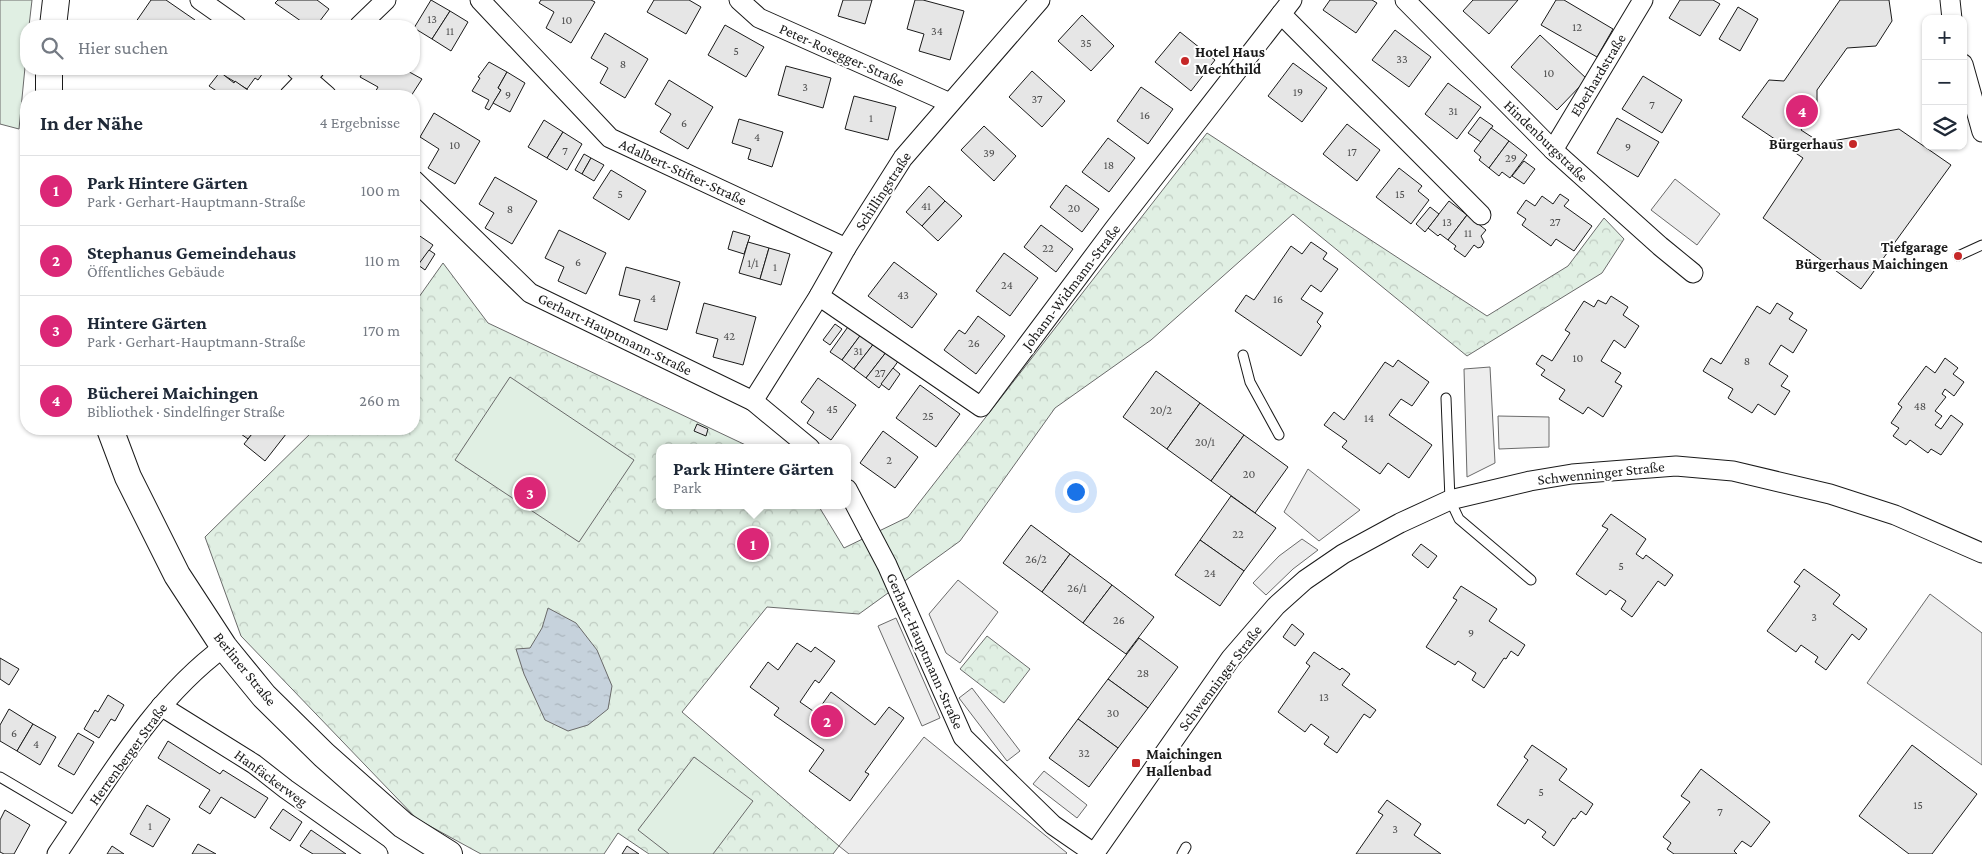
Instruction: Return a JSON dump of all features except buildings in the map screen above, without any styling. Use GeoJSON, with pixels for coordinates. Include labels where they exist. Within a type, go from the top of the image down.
{"type":"FeatureCollection","features":[{"type":"Feature","properties":{"kind":"main road"},"geometry":{"type":"LineString","coordinates":[[54,20],[56,0]]}},
{"type":"Feature","properties":{"kind":"main road"},"geometry":{"type":"LineString","coordinates":[[49,75],[49,90]]}},
{"type":"Feature","properties":{"kind":"main road","name":"Berliner Straße"},"geometry":{"type":"LineString","coordinates":[[112,435],[128,477],[176,575],[224,646],[264,696],[324,755],[403,825],[449,854]]}},
{"type":"Feature","properties":{"kind":"street"},"geometry":{"type":"LineString","coordinates":[[200,0],[228,20]]}},
{"type":"Feature","properties":{"kind":"street"},"geometry":{"type":"LineString","coordinates":[[365,20],[386,0]]}},
{"type":"Feature","properties":{"kind":"street","name":"Adalbert-Stifter-Straße"},"geometry":{"type":"LineString","coordinates":[[480,0],[610,138],[846,248]]}},
{"type":"Feature","properties":{"kind":"street","name":"Peter-Rosegger-Straße"},"geometry":{"type":"LineString","coordinates":[[739,0],[759,18],[950,103]]}},
{"type":"Feature","properties":{"kind":"street","name":"Schillingstraße"},"geometry":{"type":"LineString","coordinates":[[753,401],[903,158],[1040,0]]}},
{"type":"Feature","properties":{"kind":"street","name":"Hindenburgstraße"},"geometry":{"type":"LineString","coordinates":[[1405,0],[1553,150],[1660,246],[1694,273]]}},
{"type":"Feature","properties":{"kind":"street","name":"Eberhardstraße"},"geometry":{"type":"LineString","coordinates":[[1553,150],[1643,0]]}},
{"type":"Feature","properties":{"kind":"street"},"geometry":{"type":"LineString","coordinates":[[1950,0],[1952,15]]}},
{"type":"Feature","properties":{"kind":"street","name":"Johann-Widmann-Straße"},"geometry":{"type":"LineString","coordinates":[[819,296],[981,407],[1114,229],[1287,7],[1481,215]]}},
{"type":"Feature","properties":{"kind":"street"},"geometry":{"type":"LineString","coordinates":[[293,90],[303,75]]}},
{"type":"Feature","properties":{"kind":"street"},"geometry":{"type":"LineString","coordinates":[[309,75],[322,90]]}},
{"type":"Feature","properties":{"kind":"street"},"geometry":{"type":"LineString","coordinates":[[1967,78],[1982,132]]}},
{"type":"Feature","properties":{"kind":"street","name":"Gerhart-Hauptmann-Straße"},"geometry":{"type":"LineString","coordinates":[[420,186],[530,293],[753,401],[805,444]]}},
{"type":"Feature","properties":{"kind":"street","name":"Schwenninger Straße"},"geometry":{"type":"LineString","coordinates":[[1095,854],[1231,658],[1276,606],[1305,580],[1343,554],[1400,523],[1450,500],[1530,481],[1572,474],[1676,466],[1734,471],[1830,494],[1895,515],[1982,553]]}},
{"type":"Feature","properties":{"kind":"street","name":"Gerhart-Hauptmann-Straße"},"geometry":{"type":"LineString","coordinates":[[851,497],[887,565],[963,737],[1053,825],[1095,854]]}},
{"type":"Feature","properties":{"kind":"street","name":"Herrenberger Straße"},"geometry":{"type":"LineString","coordinates":[[58,854],[131,745],[161,706],[205,660],[224,646]]}},
{"type":"Feature","properties":{"kind":"street","name":"Hanfäckerweg"},"geometry":{"type":"LineString","coordinates":[[161,706],[254,764],[378,854]]}},
{"type":"Feature","properties":{"kind":"lane"},"geometry":{"type":"LineString","coordinates":[[1958,256],[1982,245]]}},
{"type":"Feature","properties":{"kind":"lane"},"geometry":{"type":"LineString","coordinates":[[1243,356],[1250,382],[1279,435]]}},
{"type":"Feature","properties":{"kind":"lane"},"geometry":{"type":"LineString","coordinates":[[1446,398],[1450,500],[1459,519],[1531,580]]}},
{"type":"Feature","properties":{"kind":"lane"},"geometry":{"type":"LineString","coordinates":[[0,777],[79,823]]}},
{"type":"Feature","properties":{"kind":"green space"},"geometry":{"type":"Polygon","coordinates":[[[0,0],[32,0],[30,20],[20,20],[20,75],[24,75],[23,90],[20,90],[19,129],[0,124],[0,0]]]}},
{"type":"Feature","properties":{"kind":"green space"},"geometry":{"type":"Polygon","coordinates":[[[1207,133],[1487,316],[1568,266],[1604,218],[1624,239],[1602,273],[1467,356],[1293,214],[1151,340],[1055,408],[960,541],[859,614],[767,607],[682,712],[839,846],[833,854],[649,854],[618,833],[604,854],[481,854],[417,819],[241,636],[205,537],[309,435],[420,435],[420,296],[443,263],[488,323],[744,444],[656,444],[656,509],[820,509],[844,548],[908,517],[1207,133]]]}},
{"type":"Feature","properties":{"kind":"green space"},"geometry":{"type":"Polygon","coordinates":[[[510,377],[634,460],[579,542],[455,460],[510,377]]]}},
{"type":"Feature","properties":{"kind":"green space"},"geometry":{"type":"Polygon","coordinates":[[[987,636],[1030,669],[1004,703],[960,669],[987,636]]]}},
{"type":"Feature","properties":{"kind":"green space"},"geometry":{"type":"Polygon","coordinates":[[[694,757],[753,801],[713,854],[669,854],[638,830],[694,757]]]}},
{"type":"Feature","properties":{"kind":"shaded area"},"geometry":{"type":"Polygon","coordinates":[[[1675,179],[1720,214],[1697,245],[1651,210],[1675,179]]]}},
{"type":"Feature","properties":{"kind":"shaded area"},"geometry":{"type":"Polygon","coordinates":[[[1490,367],[1495,463],[1467,477],[1464,369],[1490,367]]]}},
{"type":"Feature","properties":{"kind":"shaded area"},"geometry":{"type":"Polygon","coordinates":[[[1498,416],[1549,417],[1549,447],[1499,449],[1498,416]]]}},
{"type":"Feature","properties":{"kind":"shaded area"},"geometry":{"type":"Polygon","coordinates":[[[1308,469],[1360,510],[1319,541],[1284,512],[1308,469]]]}},
{"type":"Feature","properties":{"kind":"shaded area"},"geometry":{"type":"Polygon","coordinates":[[[1302,539],[1318,550],[1293,569],[1266,595],[1253,583],[1279,556],[1302,539]]]}},
{"type":"Feature","properties":{"kind":"shaded area"},"geometry":{"type":"Polygon","coordinates":[[[958,580],[998,612],[960,663],[946,653],[929,614],[958,580]]]}},
{"type":"Feature","properties":{"kind":"shaded area"},"geometry":{"type":"Polygon","coordinates":[[[1930,594],[1982,633],[1982,765],[1867,683],[1930,594]]]}},
{"type":"Feature","properties":{"kind":"shaded area"},"geometry":{"type":"Polygon","coordinates":[[[896,618],[940,718],[922,726],[878,626],[896,618]]]}},
{"type":"Feature","properties":{"kind":"shaded area"},"geometry":{"type":"Polygon","coordinates":[[[972,688],[1020,751],[1007,761],[959,698],[972,688]]]}},
{"type":"Feature","properties":{"kind":"shaded area"},"geometry":{"type":"Polygon","coordinates":[[[924,737],[1067,853],[849,854],[839,846],[924,737]]]}},
{"type":"Feature","properties":{"kind":"shaded area"},"geometry":{"type":"Polygon","coordinates":[[[1044,771],[1087,805],[1077,818],[1033,784],[1044,771]]]}},
{"type":"Feature","properties":{"kind":"water"},"geometry":{"type":"Polygon","coordinates":[[[548,608],[576,623],[597,650],[612,686],[608,709],[588,725],[568,731],[545,720],[524,674],[516,649],[530,648],[542,628],[548,608]]]}},
{"type":"Feature","properties":{"kind":"place","name":"Hotel Haus Mechthild"},"geometry":{"type":"Point","coordinates":[1185,61]}},
{"type":"Feature","properties":{"kind":"place","name":"Bücherei Maichingen"},"geometry":{"type":"Point","coordinates":[1802,111]}},
{"type":"Feature","properties":{"kind":"place","name":"Bürgerhaus"},"geometry":{"type":"Point","coordinates":[1853,144]}},
{"type":"Feature","properties":{"kind":"place","name":"Tiefgarage Bürgerhaus Maichingen"},"geometry":{"type":"Point","coordinates":[1958,256]}},
{"type":"Feature","properties":{"kind":"place","name":"Hintere Gärten"},"geometry":{"type":"Point","coordinates":[530,493]}},
{"type":"Feature","properties":{"kind":"place","name":"Park Hintere Gärten"},"geometry":{"type":"Point","coordinates":[753,544]}},
{"type":"Feature","properties":{"kind":"place","name":"Stephanus Gemeindehaus"},"geometry":{"type":"Point","coordinates":[827,721]}},
{"type":"Feature","properties":{"kind":"place","name":"Maichingen Hallenbad"},"geometry":{"type":"Point","coordinates":[1136,763]}}]}
